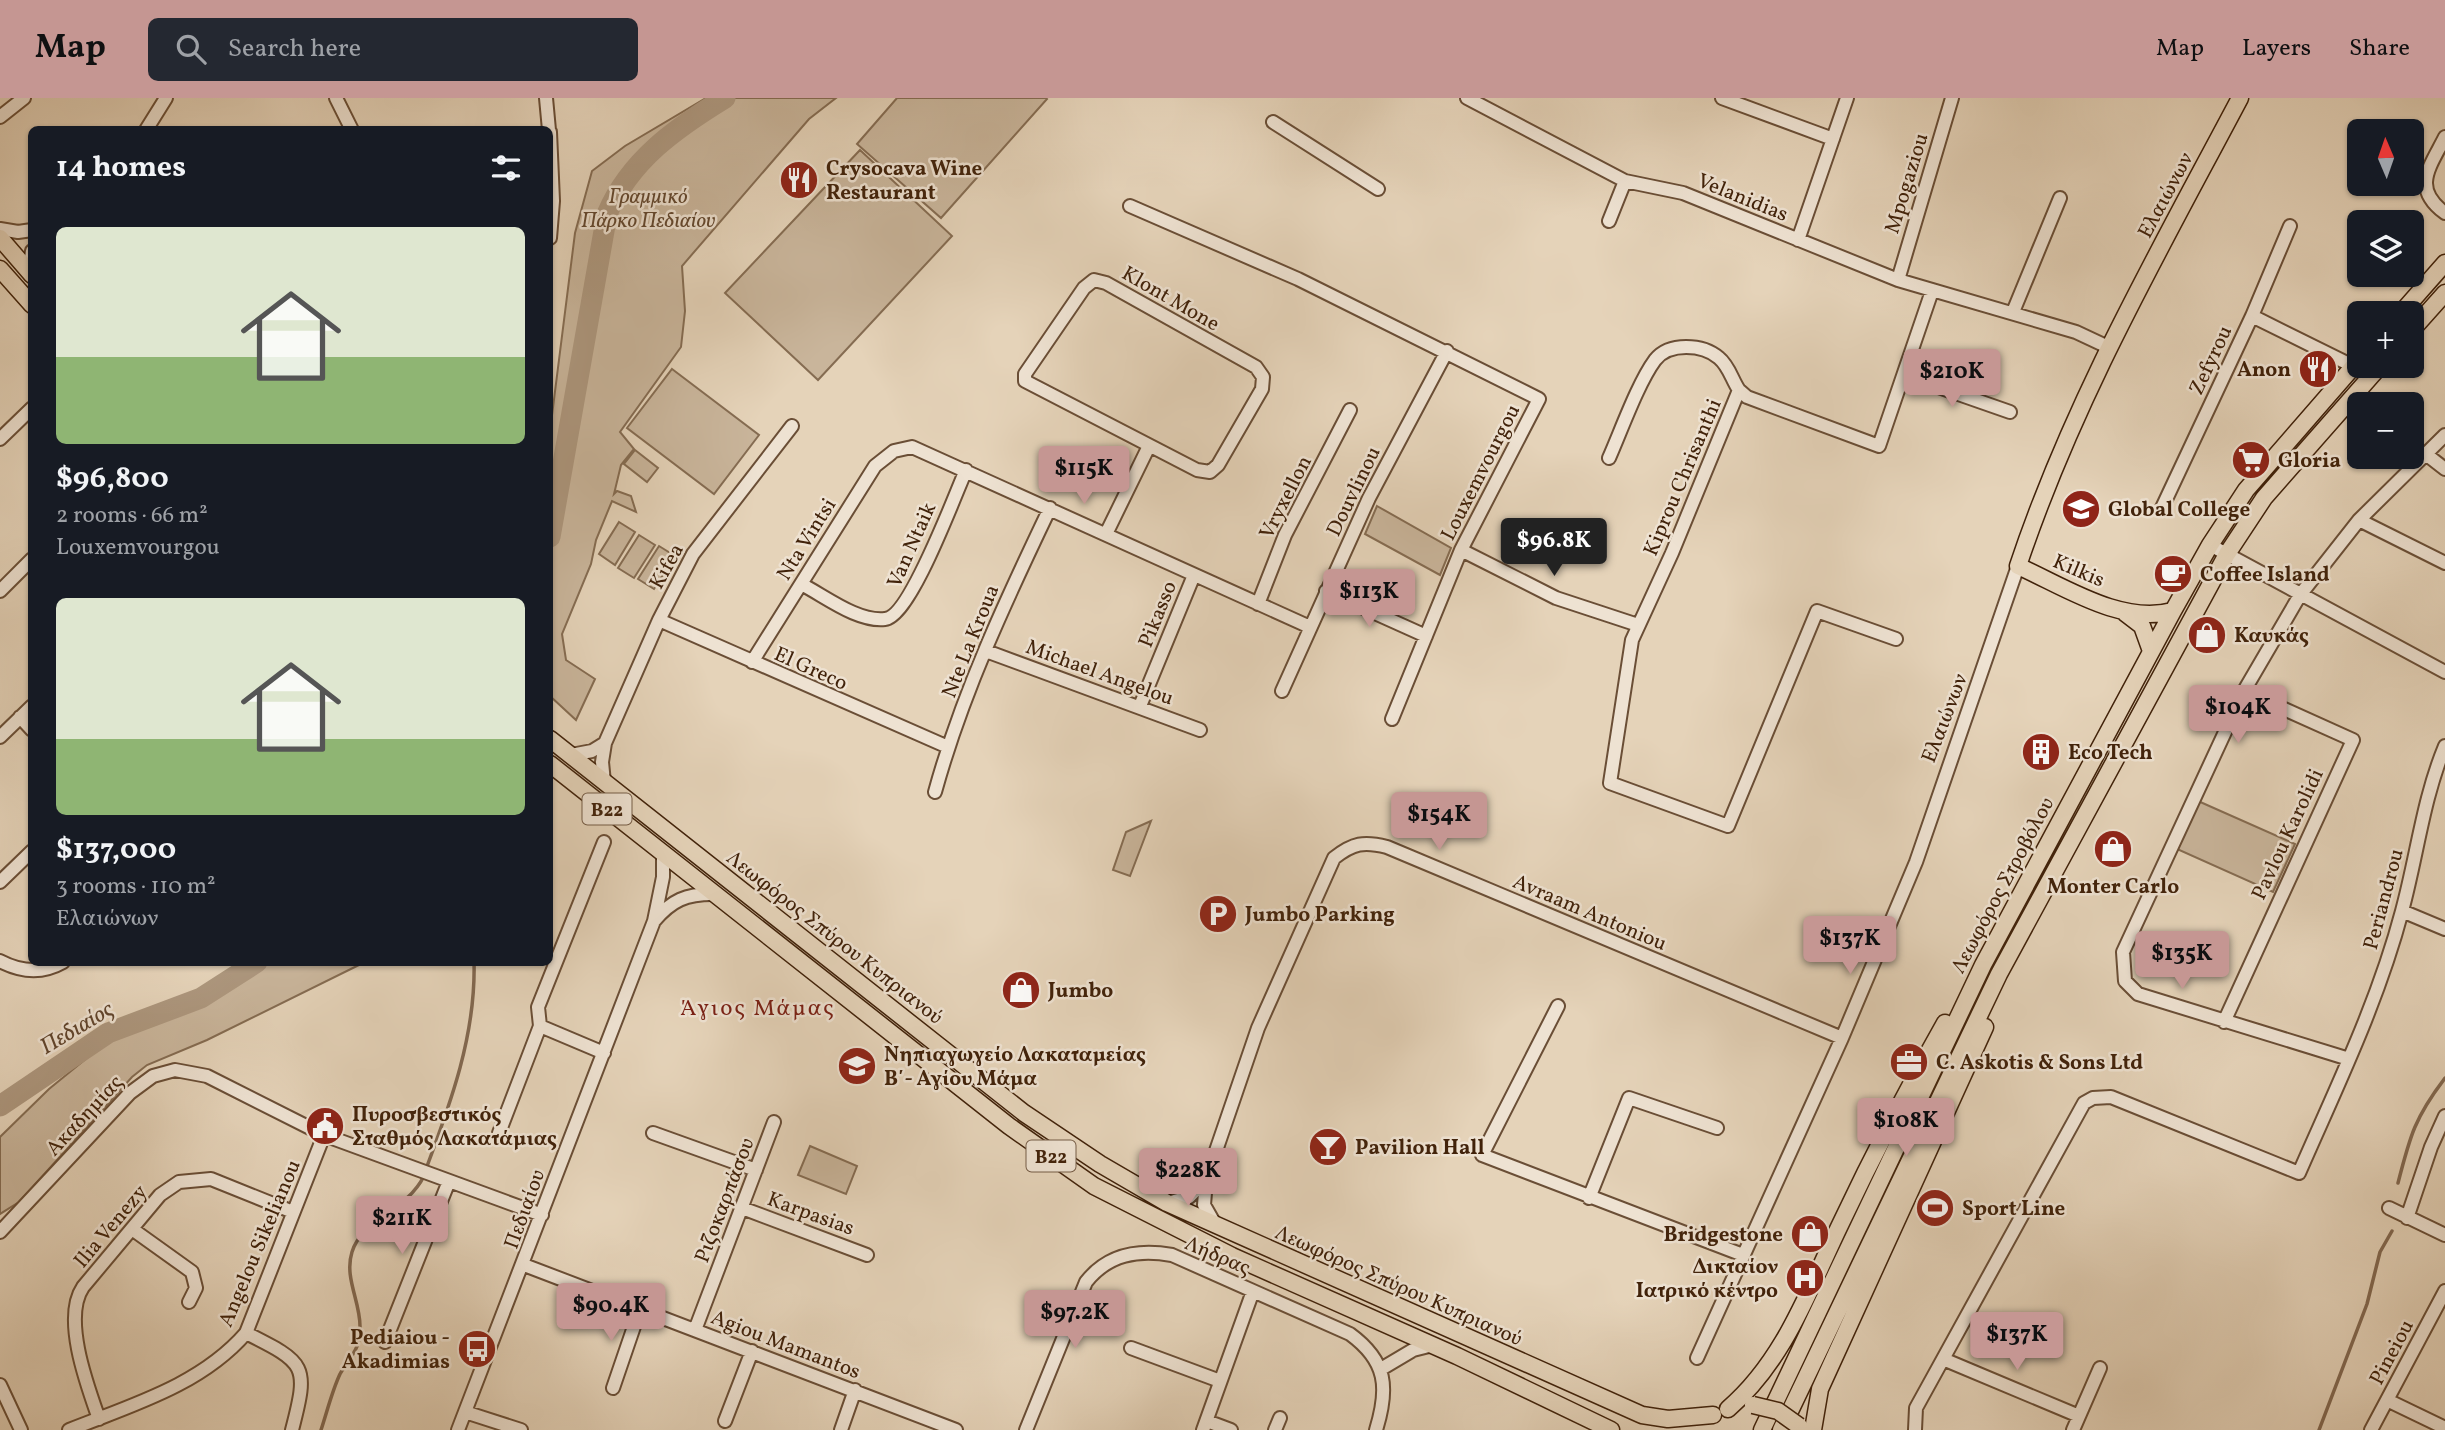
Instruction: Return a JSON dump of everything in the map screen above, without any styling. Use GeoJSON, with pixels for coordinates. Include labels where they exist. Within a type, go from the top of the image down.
{"type":"FeatureCollection","features":[{"type":"Feature","properties":{"kind":"main road","name":"Ελαιώνων"},"geometry":{"type":"LineString","coordinates":[[2018,566],[2058,459],[2108,346],[2241,98]]}},
{"type":"Feature","properties":{"kind":"main road"},"geometry":{"type":"LineString","coordinates":[[0,238],[28,272]]}},
{"type":"Feature","properties":{"kind":"main road"},"geometry":{"type":"LineString","coordinates":[[2411,301],[2445,264]]}},
{"type":"Feature","properties":{"kind":"main road"},"geometry":{"type":"LineString","coordinates":[[0,269],[28,300]]}},
{"type":"Feature","properties":{"kind":"main road"},"geometry":{"type":"LineString","coordinates":[[2424,317],[2445,293]]}},
{"type":"Feature","properties":{"kind":"main road","name":"Λεωφόρος Στροβόλου"},"geometry":{"type":"LineString","coordinates":[[1762,1430],[1983,965],[2173,611],[2210,545],[2246,490],[2347,374]]}},
{"type":"Feature","properties":{"kind":"main road","name":"Λεωφόρος Στροβόλου"},"geometry":{"type":"LineString","coordinates":[[1781,1430],[1999,974],[2227,554],[2264,498],[2369,378]]}},
{"type":"Feature","properties":{"kind":"main road","name":"Kilkis"},"geometry":{"type":"LineString","coordinates":[[2018,566],[2123,612],[2142,626],[2151,651]]}},
{"type":"Feature","properties":{"kind":"main road","name":"Kilkis"},"geometry":{"type":"LineString","coordinates":[[2123,612],[2153,616],[2173,611]]}},
{"type":"Feature","properties":{"kind":"main road","name":"Λεωφόρος Σπύρου Κυπριανού"},"geometry":{"type":"LineString","coordinates":[[553,742],[1024,1113],[1100,1164],[1167,1203],[1642,1415],[1668,1419],[1753,1405],[1778,1411],[1805,1429]]}},
{"type":"Feature","properties":{"kind":"main road","name":"Λεωφόρος Σπύρου Κυπριανού"},"geometry":{"type":"LineString","coordinates":[[553,766],[1009,1126],[1094,1186],[1232,1256],[1433,1345],[1611,1430]]}},
{"type":"Feature","properties":{"kind":"main road"},"geometry":{"type":"LineString","coordinates":[[1695,1430],[1756,1382],[1780,1349],[1884,1135],[1962,992],[1983,965]]}},
{"type":"Feature","properties":{"kind":"main road"},"geometry":{"type":"LineString","coordinates":[[1805,1429],[1820,1389],[1985,1027],[1999,974]]}},
{"type":"Feature","properties":{"kind":"street"},"geometry":{"type":"LineString","coordinates":[[0,117],[24,98]]}},
{"type":"Feature","properties":{"kind":"street"},"geometry":{"type":"LineString","coordinates":[[148,126],[166,98]]}},
{"type":"Feature","properties":{"kind":"street"},"geometry":{"type":"LineString","coordinates":[[336,98],[350,126]]}},
{"type":"Feature","properties":{"kind":"street"},"geometry":{"type":"LineString","coordinates":[[546,98],[549,126]]}},
{"type":"Feature","properties":{"kind":"street","name":"Velanidias"},"geometry":{"type":"LineString","coordinates":[[1467,98],[1625,181],[1683,193],[1898,280],[2013,312],[2076,332],[2108,346]]}},
{"type":"Feature","properties":{"kind":"street"},"geometry":{"type":"LineString","coordinates":[[1722,98],[1833,139]]}},
{"type":"Feature","properties":{"kind":"street"},"geometry":{"type":"LineString","coordinates":[[1798,240],[1847,98]]}},
{"type":"Feature","properties":{"kind":"street","name":"Mpogaziou"},"geometry":{"type":"LineString","coordinates":[[1898,280],[1952,98]]}},
{"type":"Feature","properties":{"kind":"street"},"geometry":{"type":"LineString","coordinates":[[1273,122],[1378,189]]}},
{"type":"Feature","properties":{"kind":"street"},"geometry":{"type":"LineString","coordinates":[[2445,137],[2425,178],[2428,196],[2445,213]]}},
{"type":"Feature","properties":{"kind":"street"},"geometry":{"type":"LineString","coordinates":[[1609,220],[1625,181]]}},
{"type":"Feature","properties":{"kind":"street"},"geometry":{"type":"LineString","coordinates":[[2013,312],[2060,198]]}},
{"type":"Feature","properties":{"kind":"street"},"geometry":{"type":"LineString","coordinates":[[1130,206],[1298,279],[1447,351]]}},
{"type":"Feature","properties":{"kind":"street","name":"Zefyrou"},"geometry":{"type":"LineString","coordinates":[[2161,510],[2252,316],[2290,226]]}},
{"type":"Feature","properties":{"kind":"street"},"geometry":{"type":"LineString","coordinates":[[0,229],[28,231]]}},
{"type":"Feature","properties":{"kind":"street","name":"Klont Mone"},"geometry":{"type":"LineString","coordinates":[[1094,280],[1106,283],[1256,367],[1264,377],[1256,400],[1219,465],[1210,472],[1197,470],[1149,446],[1025,381],[1025,374],[1084,288],[1094,280]]}},
{"type":"Feature","properties":{"kind":"street"},"geometry":{"type":"LineString","coordinates":[[1932,290],[1905,374],[2010,412]]}},
{"type":"Feature","properties":{"kind":"street"},"geometry":{"type":"LineString","coordinates":[[2252,316],[2347,358]]}},
{"type":"Feature","properties":{"kind":"street"},"geometry":{"type":"LineString","coordinates":[[1609,458],[1654,362],[1668,350],[1678,348],[1707,351],[1726,366],[1739,390]]}},
{"type":"Feature","properties":{"kind":"street","name":"Louxemvourgou"},"geometry":{"type":"LineString","coordinates":[[1392,719],[1461,550],[1539,399],[1447,351]]}},
{"type":"Feature","properties":{"kind":"street","name":"Douvlinou"},"geometry":{"type":"LineString","coordinates":[[1282,691],[1369,498],[1447,351]]}},
{"type":"Feature","properties":{"kind":"street","name":"Kiprou Chrisanthi"},"geometry":{"type":"LineString","coordinates":[[1896,639],[1817,611],[1728,826],[1610,783],[1632,640],[1672,553],[1739,390],[1758,402],[1879,446],[1905,374]]}},
{"type":"Feature","properties":{"kind":"street","name":"Vryxellon"},"geometry":{"type":"LineString","coordinates":[[1258,604],[1286,535],[1350,410]]}},
{"type":"Feature","properties":{"kind":"street"},"geometry":{"type":"LineString","coordinates":[[0,439],[28,412]]}},
{"type":"Feature","properties":{"kind":"street","name":"Kifea"},"geometry":{"type":"LineString","coordinates":[[604,782],[601,762],[606,743],[659,620],[692,554],[792,426]]}},
{"type":"Feature","properties":{"kind":"street"},"geometry":{"type":"LineString","coordinates":[[2348,1059],[2138,994],[2127,985],[2122,964],[2126,942],[2244,691],[2300,595],[2359,520],[2445,435]]}},
{"type":"Feature","properties":{"kind":"street"},"geometry":{"type":"LineString","coordinates":[[1106,534],[1149,446]]}},
{"type":"Feature","properties":{"kind":"street","name":"Nta Vintsi"},"geometry":{"type":"LineString","coordinates":[[752,662],[884,457],[904,447],[917,448],[965,470]]}},
{"type":"Feature","properties":{"kind":"street"},"geometry":{"type":"LineString","coordinates":[[2427,455],[2445,469]]}},
{"type":"Feature","properties":{"kind":"street"},"geometry":{"type":"LineString","coordinates":[[965,470],[1310,628]]}},
{"type":"Feature","properties":{"kind":"street","name":"Van Ntaik"},"geometry":{"type":"LineString","coordinates":[[801,584],[861,615],[882,620],[892,618],[908,600],[965,470]]}},
{"type":"Feature","properties":{"kind":"street","name":"Nte La Kroua"},"geometry":{"type":"LineString","coordinates":[[935,792],[947,747],[986,651],[1050,509]]}},
{"type":"Feature","properties":{"kind":"street"},"geometry":{"type":"LineString","coordinates":[[2359,520],[2445,563]]}},
{"type":"Feature","properties":{"kind":"street"},"geometry":{"type":"LineString","coordinates":[[2210,545],[2445,672]]}},
{"type":"Feature","properties":{"kind":"street"},"geometry":{"type":"LineString","coordinates":[[1461,550],[1556,598],[1638,625]]}},
{"type":"Feature","properties":{"kind":"street"},"geometry":{"type":"LineString","coordinates":[[0,591],[28,563]]}},
{"type":"Feature","properties":{"kind":"street","name":"Ελαιώνων"},"geometry":{"type":"LineString","coordinates":[[1697,1358],[1842,1038],[1916,862],[2018,566]]}},
{"type":"Feature","properties":{"kind":"street","name":"Pikasso"},"geometry":{"type":"LineString","coordinates":[[1140,706],[1194,575]]}},
{"type":"Feature","properties":{"kind":"street"},"geometry":{"type":"LineString","coordinates":[[1326,591],[1426,636]]}},
{"type":"Feature","properties":{"kind":"street","name":"El Greco"},"geometry":{"type":"LineString","coordinates":[[659,620],[947,747]]}},
{"type":"Feature","properties":{"kind":"street","name":"Michael Angelou"},"geometry":{"type":"LineString","coordinates":[[986,651],[1200,730]]}},
{"type":"Feature","properties":{"kind":"street","name":"Pavlou Karolidi"},"geometry":{"type":"LineString","coordinates":[[2224,1022],[2353,740],[2244,691]]}},
{"type":"Feature","properties":{"kind":"street"},"geometry":{"type":"LineString","coordinates":[[0,737],[28,710]]}},
{"type":"Feature","properties":{"kind":"street"},"geometry":{"type":"LineString","coordinates":[[20,717],[28,726]]}},
{"type":"Feature","properties":{"kind":"street"},"geometry":{"type":"LineString","coordinates":[[571,755],[592,751],[606,743]]}},
{"type":"Feature","properties":{"kind":"street","name":"Periandrou"},"geometry":{"type":"LineString","coordinates":[[1943,1359],[2078,1110],[2093,1098],[2102,1096],[2145,1108],[2299,1173],[2348,1059],[2367,1023],[2441,775],[2445,746]]}},
{"type":"Feature","properties":{"kind":"street"},"geometry":{"type":"LineString","coordinates":[[499,1133],[540,1026],[538,1007],[604,842]]}},
{"type":"Feature","properties":{"kind":"street","name":"Avraam Antoniou"},"geometry":{"type":"LineString","coordinates":[[1206,1180],[1258,1028],[1334,858],[1355,844],[1387,847],[1842,1038]]}},
{"type":"Feature","properties":{"kind":"street","name":"Πεδιαίου"},"geometry":{"type":"LineString","coordinates":[[458,1430],[524,1265],[654,921],[662,886],[663,854]]}},
{"type":"Feature","properties":{"kind":"street"},"geometry":{"type":"LineString","coordinates":[[0,882],[28,855]]}},
{"type":"Feature","properties":{"kind":"street"},"geometry":{"type":"LineString","coordinates":[[654,921],[678,898],[694,894],[713,894]]}},
{"type":"Feature","properties":{"kind":"street"},"geometry":{"type":"LineString","coordinates":[[2402,911],[2445,929]]}},
{"type":"Feature","properties":{"kind":"street"},"geometry":{"type":"LineString","coordinates":[[0,961],[19,969],[35,971],[56,966]]}},
{"type":"Feature","properties":{"kind":"street"},"geometry":{"type":"LineString","coordinates":[[1558,1006],[1482,1155],[1743,1255]]}},
{"type":"Feature","properties":{"kind":"street"},"geometry":{"type":"LineString","coordinates":[[540,1026],[604,1053]]}},
{"type":"Feature","properties":{"kind":"street","name":"Ακαδημίας"},"geometry":{"type":"LineString","coordinates":[[0,1232],[130,1093],[141,1083],[175,1070],[207,1076],[324,1135],[542,1215]]}},
{"type":"Feature","properties":{"kind":"street"},"geometry":{"type":"LineString","coordinates":[[1589,1198],[1629,1098],[1717,1128]]}},
{"type":"Feature","properties":{"kind":"street"},"geometry":{"type":"LineString","coordinates":[[2407,1218],[2445,1116]]}},
{"type":"Feature","properties":{"kind":"street","name":"Ριζοκαρπάσου"},"geometry":{"type":"LineString","coordinates":[[695,1330],[774,1122]]}},
{"type":"Feature","properties":{"kind":"street"},"geometry":{"type":"LineString","coordinates":[[653,1133],[756,1170]]}},
{"type":"Feature","properties":{"kind":"street","name":"Angelou Sikelianou"},"geometry":{"type":"LineString","coordinates":[[69,1430],[197,1377],[214,1365],[246,1333],[324,1135]]}},
{"type":"Feature","properties":{"kind":"street","name":"Ilia Venezy"},"geometry":{"type":"LineString","coordinates":[[99,1419],[81,1360],[75,1303],[83,1287],[168,1187],[194,1178],[211,1179],[293,1212]]}},
{"type":"Feature","properties":{"kind":"street"},"geometry":{"type":"LineString","coordinates":[[1167,1203],[1189,1197],[1206,1180]]}},
{"type":"Feature","properties":{"kind":"street"},"geometry":{"type":"LineString","coordinates":[[1206,1180],[1204,1205],[1216,1226]]}},
{"type":"Feature","properties":{"kind":"street"},"geometry":{"type":"LineString","coordinates":[[385,1342],[449,1181]]}},
{"type":"Feature","properties":{"kind":"street","name":"Karpasias"},"geometry":{"type":"LineString","coordinates":[[741,1208],[867,1255]]}},
{"type":"Feature","properties":{"kind":"street"},"geometry":{"type":"LineString","coordinates":[[2389,1208],[2445,1235]]}},
{"type":"Feature","properties":{"kind":"street"},"geometry":{"type":"LineString","coordinates":[[132,1229],[192,1272],[196,1288],[189,1302]]}},
{"type":"Feature","properties":{"kind":"street","name":"Λήδρας"},"geometry":{"type":"LineString","coordinates":[[1026,1430],[1078,1297],[1094,1272],[1107,1262],[1135,1253],[1151,1251],[1172,1255],[1350,1334],[1372,1354],[1381,1369]]}},
{"type":"Feature","properties":{"kind":"street","name":"Agiou Mamantos"},"geometry":{"type":"LineString","coordinates":[[524,1265],[956,1430]]}},
{"type":"Feature","properties":{"kind":"street"},"geometry":{"type":"LineString","coordinates":[[1231,1430],[1205,1425],[1253,1291]]}},
{"type":"Feature","properties":{"kind":"street","name":"Pineiou"},"geometry":{"type":"LineString","coordinates":[[2371,1430],[2445,1291]]}},
{"type":"Feature","properties":{"kind":"street"},"geometry":{"type":"LineString","coordinates":[[613,1388],[640,1309]]}},
{"type":"Feature","properties":{"kind":"street"},"geometry":{"type":"LineString","coordinates":[[246,1333],[283,1352],[298,1368],[303,1388],[292,1430]]}},
{"type":"Feature","properties":{"kind":"street"},"geometry":{"type":"LineString","coordinates":[[1377,1427],[1383,1388],[1381,1369],[1410,1352],[1433,1345]]}},
{"type":"Feature","properties":{"kind":"street"},"geometry":{"type":"LineString","coordinates":[[1131,1348],[1220,1381]]}},
{"type":"Feature","properties":{"kind":"street"},"geometry":{"type":"LineString","coordinates":[[725,1421],[752,1351]]}},
{"type":"Feature","properties":{"kind":"street"},"geometry":{"type":"LineString","coordinates":[[1915,1430],[1916,1408],[1943,1359],[2079,1416]]}},
{"type":"Feature","properties":{"kind":"street"},"geometry":{"type":"LineString","coordinates":[[2073,1430],[2100,1368]]}},
{"type":"Feature","properties":{"kind":"street"},"geometry":{"type":"LineString","coordinates":[[841,1430],[855,1390]]}},
{"type":"Feature","properties":{"kind":"street"},"geometry":{"type":"LineString","coordinates":[[2,1393],[21,1430]]}},
{"type":"Feature","properties":{"kind":"street"},"geometry":{"type":"LineString","coordinates":[[2387,1400],[2445,1428]]}},
{"type":"Feature","properties":{"kind":"street"},"geometry":{"type":"LineString","coordinates":[[466,1412],[520,1430]]}},
{"type":"Feature","properties":{"kind":"green space","name":"Γραμμικό Πάρκο Πεδιαίου"},"geometry":{"type":"Polygon","coordinates":[[[706,98],[836,98],[809,119],[682,266],[685,311],[681,347],[620,432],[634,449],[621,465],[614,494],[617,491],[631,496],[636,512],[612,501],[596,540],[591,564],[562,634],[566,660],[595,679],[576,720],[553,699],[553,407],[575,233],[592,171],[625,146],[706,98]]]}},
{"type":"Feature","properties":{"kind":"green space"},"geometry":{"type":"Polygon","coordinates":[[[897,98],[1047,99],[941,218],[857,144],[897,98]]]}},
{"type":"Feature","properties":{"kind":"green space"},"geometry":{"type":"Polygon","coordinates":[[[860,150],[952,236],[818,380],[725,293],[860,150]]]}},
{"type":"Feature","properties":{"kind":"green space"},"geometry":{"type":"Polygon","coordinates":[[[672,369],[759,435],[714,494],[627,428],[672,369]]]}},
{"type":"Feature","properties":{"kind":"green space"},"geometry":{"type":"Polygon","coordinates":[[[635,450],[658,468],[647,482],[624,464],[635,450]]]}},
{"type":"Feature","properties":{"kind":"green space"},"geometry":{"type":"Polygon","coordinates":[[[1377,506],[1451,548],[1440,575],[1365,534],[1377,506]]]}},
{"type":"Feature","properties":{"kind":"green space"},"geometry":{"type":"Polygon","coordinates":[[[619,522],[635,532],[615,565],[599,554],[619,522]]]}},
{"type":"Feature","properties":{"kind":"green space"},"geometry":{"type":"Polygon","coordinates":[[[639,535],[655,545],[634,578],[618,568],[639,535]]]}},
{"type":"Feature","properties":{"kind":"green space"},"geometry":{"type":"Polygon","coordinates":[[[659,546],[675,556],[654,589],[638,579],[659,546]]]}},
{"type":"Feature","properties":{"kind":"green space"},"geometry":{"type":"Polygon","coordinates":[[[2198,801],[2295,844],[2273,892],[2177,849],[2198,801]]]}},
{"type":"Feature","properties":{"kind":"green space"},"geometry":{"type":"Polygon","coordinates":[[[1151,821],[1130,876],[1113,870],[1126,832],[1151,821]]]}},
{"type":"Feature","properties":{"kind":"green space"},"geometry":{"type":"Polygon","coordinates":[[[236,966],[357,966],[207,1040],[147,1065],[132,1077],[19,1202],[0,1214],[0,1137],[49,1089],[109,1040],[196,997],[236,966]]]}},
{"type":"Feature","properties":{"kind":"green space"},"geometry":{"type":"Polygon","coordinates":[[[810,1146],[857,1166],[846,1194],[798,1175],[810,1146]]]}},
{"type":"Feature","properties":{"kind":"waterway","name":"Πεδιαίος"},"geometry":{"type":"LineString","coordinates":[[553,520],[607,214],[628,177],[656,147],[725,98]]}},
{"type":"Feature","properties":{"kind":"waterway","name":"Πεδιαίος"},"geometry":{"type":"LineString","coordinates":[[0,1106],[108,1033],[201,998],[251,966]]}},
{"type":"Feature","properties":{"kind":"waterway"},"geometry":{"type":"LineString","coordinates":[[426,1169],[460,1067],[471,1015],[474,966]]}},
{"type":"Feature","properties":{"kind":"waterway"},"geometry":{"type":"LineString","coordinates":[[2398,1183],[2415,1128],[2445,1078]]}},
{"type":"Feature","properties":{"kind":"waterway"},"geometry":{"type":"LineString","coordinates":[[321,1430],[337,1381],[359,1341],[359,1317],[350,1271],[352,1252],[365,1231],[407,1198],[424,1176]]}},
{"type":"Feature","properties":{"kind":"waterway"},"geometry":{"type":"LineString","coordinates":[[2319,1430],[2367,1304],[2380,1252],[2392,1231]]}},
{"type":"Feature","properties":{"kind":"place","name":"Crysocava Wine Restaurant"},"geometry":{"type":"Point","coordinates":[799,180]}},
{"type":"Feature","properties":{"kind":"place","name":"Anon"},"geometry":{"type":"Point","coordinates":[2318,369]}},
{"type":"Feature","properties":{"kind":"place","name":"Gloria"},"geometry":{"type":"Point","coordinates":[2251,460]}},
{"type":"Feature","properties":{"kind":"place","name":"Global College"},"geometry":{"type":"Point","coordinates":[2081,509]}},
{"type":"Feature","properties":{"kind":"place","name":"Coffee Island"},"geometry":{"type":"Point","coordinates":[2173,574]}},
{"type":"Feature","properties":{"kind":"place","name":"Καυκάς"},"geometry":{"type":"Point","coordinates":[2207,635]}},
{"type":"Feature","properties":{"kind":"place","name":"Eco Tech"},"geometry":{"type":"Point","coordinates":[2041,752]}},
{"type":"Feature","properties":{"kind":"place","name":"Monter Carlo"},"geometry":{"type":"Point","coordinates":[2113,849]}},
{"type":"Feature","properties":{"kind":"place","name":"Jumbo Parking"},"geometry":{"type":"Point","coordinates":[1218,914]}},
{"type":"Feature","properties":{"kind":"place","name":"Jumbo"},"geometry":{"type":"Point","coordinates":[1021,990]}},
{"type":"Feature","properties":{"kind":"place","name":"C. Askotis & Sons Ltd"},"geometry":{"type":"Point","coordinates":[1909,1062]}},
{"type":"Feature","properties":{"kind":"place","name":"Νηπιαγωγείο Λακαταμείας Β΄- Αγίου Μάμα"},"geometry":{"type":"Point","coordinates":[857,1066]}},
{"type":"Feature","properties":{"kind":"place","name":"Πυροσβεστικός Σταθμός Λακατάμιας"},"geometry":{"type":"Point","coordinates":[325,1126]}},
{"type":"Feature","properties":{"kind":"place","name":"Pavilion Hall"},"geometry":{"type":"Point","coordinates":[1328,1147]}},
{"type":"Feature","properties":{"kind":"place","name":"Sport Line"},"geometry":{"type":"Point","coordinates":[1935,1208]}},
{"type":"Feature","properties":{"kind":"place","name":"Bridgestone"},"geometry":{"type":"Point","coordinates":[1810,1234]}},
{"type":"Feature","properties":{"kind":"place","name":"Δικταίον Ιατρικό κέντρο"},"geometry":{"type":"Point","coordinates":[1805,1278]}},
{"type":"Feature","properties":{"kind":"place","name":"Pediaiou - Akadimias"},"geometry":{"type":"Point","coordinates":[477,1349]}},
{"type":"Feature","properties":{"kind":"district","name":"Άγιος Μάμας"},"geometry":{"type":"Point","coordinates":[758,1007]}}]}
